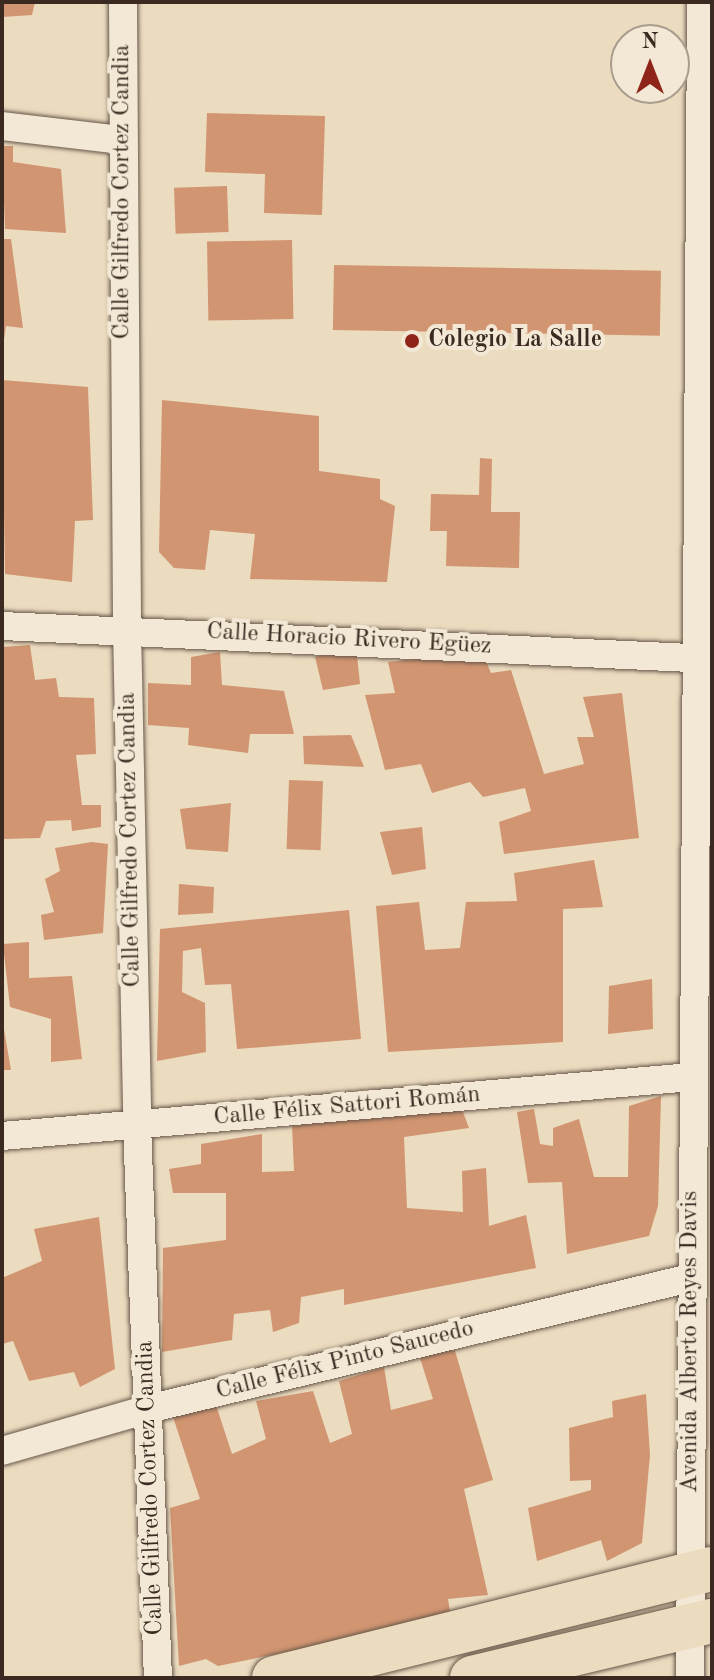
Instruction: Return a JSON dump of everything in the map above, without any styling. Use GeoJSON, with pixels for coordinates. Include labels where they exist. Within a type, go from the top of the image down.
{"type":"FeatureCollection","features":[{"type":"Feature","properties":{"kind":"main road"},"geometry":{"type":"LineString","coordinates":[[274,1678],[701,1572]]}},
{"type":"Feature","properties":{"kind":"main road"},"geometry":{"type":"LineString","coordinates":[[472,1678],[701,1623]]}},
{"type":"Feature","properties":{"kind":"street","name":"Calle Gilfredo Cortez Candia"},"geometry":{"type":"LineString","coordinates":[[123,2],[121,140],[127,628],[137,1125],[158,1678]]}},
{"type":"Feature","properties":{"kind":"street","name":"Avenida Alberto Reyes Davis"},"geometry":{"type":"LineString","coordinates":[[690,1678],[701,1623],[690,1278],[692,1077],[707,656],[701,2]]}},
{"type":"Feature","properties":{"kind":"street"},"geometry":{"type":"LineString","coordinates":[[2,126],[121,140]]}},
{"type":"Feature","properties":{"kind":"street","name":"Calle Horacio Rivero Egüez"},"geometry":{"type":"LineString","coordinates":[[2,626],[127,628],[707,656]]}},
{"type":"Feature","properties":{"kind":"street","name":"Calle Félix Sattori Román"},"geometry":{"type":"LineString","coordinates":[[2,1136],[692,1077]]}},
{"type":"Feature","properties":{"kind":"street","name":"Calle Félix Pinto Saucedo"},"geometry":{"type":"LineString","coordinates":[[2,1451],[148,1409],[690,1278]]}},
{"type":"Feature","properties":{"kind":"building"},"geometry":{"type":"Polygon","coordinates":[[[2,2],[35,2],[32,15],[2,17],[2,2]]]}},
{"type":"Feature","properties":{"kind":"building"},"geometry":{"type":"Polygon","coordinates":[[[207,113],[325,116],[322,215],[264,213],[265,174],[205,172],[207,113]]]}},
{"type":"Feature","properties":{"kind":"building"},"geometry":{"type":"Polygon","coordinates":[[[2,146],[13,146],[13,162],[61,169],[66,233],[5,229],[2,146]]]}},
{"type":"Feature","properties":{"kind":"building"},"geometry":{"type":"Polygon","coordinates":[[[227,186],[229,232],[176,234],[174,188],[227,186]]]}},
{"type":"Feature","properties":{"kind":"building"},"geometry":{"type":"Polygon","coordinates":[[[2,239],[11,239],[23,328],[6,326],[4,340],[2,239]]]}},
{"type":"Feature","properties":{"kind":"building"},"geometry":{"type":"Polygon","coordinates":[[[292,240],[293,319],[208,320],[207,241],[292,240]]]}},
{"type":"Feature","properties":{"kind":"building"},"geometry":{"type":"Polygon","coordinates":[[[334,265],[661,271],[660,336],[333,330],[334,265]]]}},
{"type":"Feature","properties":{"kind":"building"},"geometry":{"type":"Polygon","coordinates":[[[2,380],[88,387],[93,520],[75,521],[72,582],[5,574],[2,380]]]}},
{"type":"Feature","properties":{"kind":"building"},"geometry":{"type":"Polygon","coordinates":[[[162,400],[319,416],[319,471],[380,479],[380,499],[395,506],[387,582],[250,579],[255,534],[210,530],[205,570],[174,568],[159,552],[162,400]]]}},
{"type":"Feature","properties":{"kind":"building"},"geometry":{"type":"Polygon","coordinates":[[[480,458],[492,459],[491,512],[520,512],[519,568],[446,566],[447,531],[430,531],[431,494],[479,495],[480,458]]]}},
{"type":"Feature","properties":{"kind":"building"},"geometry":{"type":"Polygon","coordinates":[[[30,645],[35,680],[56,678],[59,697],[94,698],[96,754],[76,755],[82,805],[101,805],[101,827],[72,831],[71,820],[46,821],[40,838],[2,839],[2,647],[30,645]]]}},
{"type":"Feature","properties":{"kind":"building"},"geometry":{"type":"Polygon","coordinates":[[[356,646],[360,684],[323,690],[315,657],[356,646]]]}},
{"type":"Feature","properties":{"kind":"building"},"geometry":{"type":"Polygon","coordinates":[[[220,652],[222,685],[284,691],[294,734],[250,734],[248,753],[188,745],[189,728],[148,725],[148,683],[191,685],[191,657],[220,652]]]}},
{"type":"Feature","properties":{"kind":"building"},"geometry":{"type":"Polygon","coordinates":[[[482,652],[491,673],[511,670],[544,774],[584,764],[577,737],[594,737],[583,697],[622,693],[639,838],[504,854],[499,822],[531,811],[525,788],[483,797],[470,782],[432,793],[421,764],[385,770],[365,695],[395,693],[388,662],[482,652]]]}},
{"type":"Feature","properties":{"kind":"building"},"geometry":{"type":"Polygon","coordinates":[[[351,735],[364,767],[304,764],[303,736],[351,735]]]}},
{"type":"Feature","properties":{"kind":"building"},"geometry":{"type":"Polygon","coordinates":[[[289,780],[323,781],[321,850],[287,849],[289,780]]]}},
{"type":"Feature","properties":{"kind":"building"},"geometry":{"type":"Polygon","coordinates":[[[231,803],[228,852],[186,849],[180,809],[231,803]]]}},
{"type":"Feature","properties":{"kind":"building"},"geometry":{"type":"Polygon","coordinates":[[[422,827],[426,869],[392,875],[380,832],[422,827]]]}},
{"type":"Feature","properties":{"kind":"building"},"geometry":{"type":"Polygon","coordinates":[[[92,842],[108,844],[103,933],[44,940],[41,915],[54,912],[45,879],[60,871],[55,848],[92,842]]]}},
{"type":"Feature","properties":{"kind":"building"},"geometry":{"type":"Polygon","coordinates":[[[594,860],[603,907],[563,909],[563,1042],[388,1052],[376,906],[419,902],[425,950],[460,948],[466,902],[517,901],[514,873],[594,860]]]}},
{"type":"Feature","properties":{"kind":"building"},"geometry":{"type":"Polygon","coordinates":[[[179,884],[214,887],[213,913],[178,915],[179,884]]]}},
{"type":"Feature","properties":{"kind":"building"},"geometry":{"type":"Polygon","coordinates":[[[349,910],[361,1039],[237,1049],[231,984],[205,985],[201,948],[183,951],[182,992],[205,1003],[206,1052],[157,1061],[160,929],[349,910]]]}},
{"type":"Feature","properties":{"kind":"building"},"geometry":{"type":"Polygon","coordinates":[[[29,942],[29,978],[72,976],[82,1059],[51,1062],[51,1019],[10,1007],[3,944],[29,942]]]}},
{"type":"Feature","properties":{"kind":"building"},"geometry":{"type":"Polygon","coordinates":[[[652,979],[653,1029],[608,1034],[609,986],[652,979]]]}},
{"type":"Feature","properties":{"kind":"building"},"geometry":{"type":"Polygon","coordinates":[[[2,1018],[11,1070],[2,1070],[2,1018]]]}},
{"type":"Feature","properties":{"kind":"building"},"geometry":{"type":"Polygon","coordinates":[[[661,1096],[658,1206],[649,1236],[567,1254],[562,1182],[528,1183],[517,1112],[534,1109],[540,1144],[553,1146],[553,1128],[579,1119],[594,1177],[628,1177],[629,1106],[661,1096]]]}},
{"type":"Feature","properties":{"kind":"building"},"geometry":{"type":"Polygon","coordinates":[[[460,1104],[469,1128],[404,1137],[407,1208],[463,1212],[462,1171],[486,1168],[489,1226],[526,1215],[536,1268],[344,1305],[344,1289],[301,1297],[299,1323],[273,1332],[270,1310],[234,1314],[232,1340],[162,1352],[163,1248],[226,1240],[226,1193],[173,1193],[169,1169],[201,1164],[201,1144],[262,1134],[262,1172],[294,1171],[292,1125],[460,1104]]]}},
{"type":"Feature","properties":{"kind":"building"},"geometry":{"type":"Polygon","coordinates":[[[99,1217],[115,1369],[80,1387],[74,1372],[29,1381],[13,1341],[2,1344],[2,1278],[42,1261],[34,1229],[99,1217]]]}},
{"type":"Feature","properties":{"kind":"building"},"geometry":{"type":"Polygon","coordinates":[[[453,1344],[493,1480],[464,1489],[488,1595],[448,1599],[451,1618],[218,1666],[206,1659],[179,1666],[170,1508],[200,1499],[173,1417],[215,1402],[232,1454],[266,1439],[256,1401],[313,1391],[330,1443],[352,1434],[339,1381],[384,1367],[391,1410],[433,1399],[419,1355],[453,1344]]]}},
{"type":"Feature","properties":{"kind":"building"},"geometry":{"type":"Polygon","coordinates":[[[646,1394],[650,1455],[642,1543],[607,1561],[601,1540],[537,1561],[528,1508],[591,1490],[591,1480],[570,1481],[569,1428],[613,1417],[612,1401],[646,1394]]]}},
{"type":"Feature","properties":{"kind":"place","name":"Colegio La Salle"},"geometry":{"type":"Point","coordinates":[412,341]}}]}
